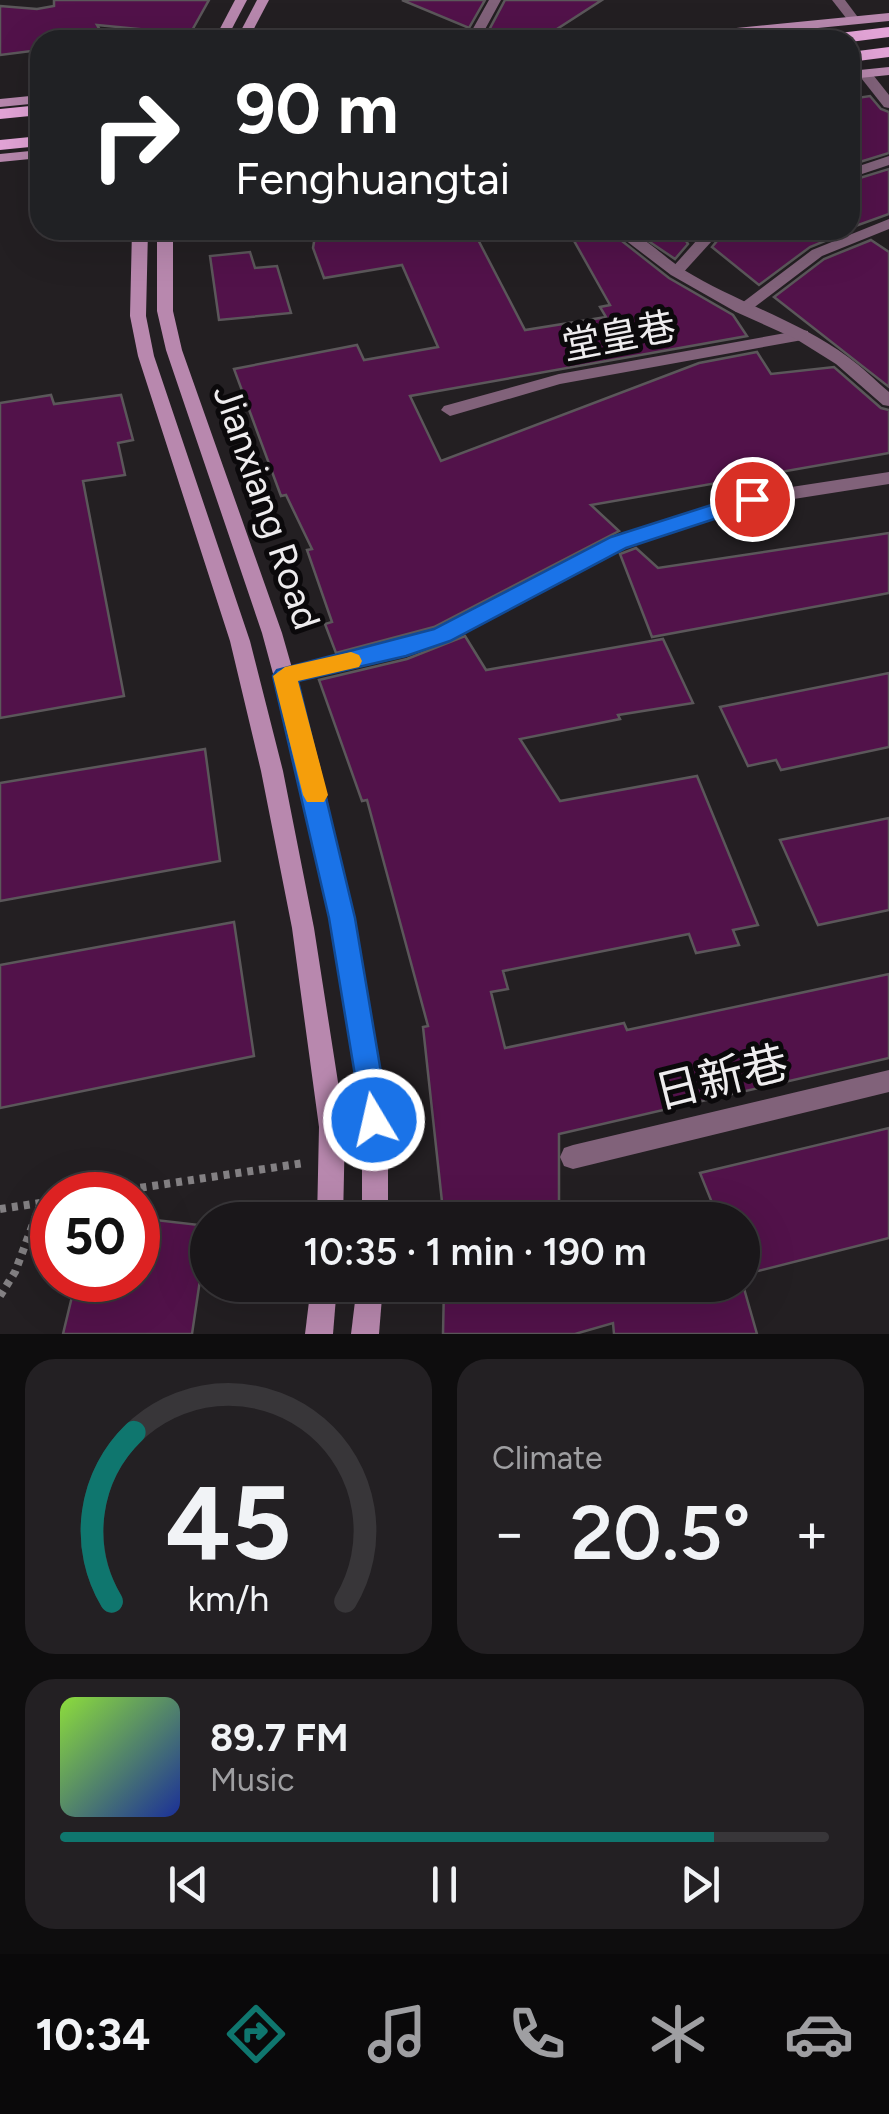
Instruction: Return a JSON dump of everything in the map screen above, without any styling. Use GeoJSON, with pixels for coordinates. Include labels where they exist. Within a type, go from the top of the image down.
{"type":"FeatureCollection","features":[{"type":"Feature","properties":{"kind":"main road"},"geometry":{"type":"LineString","coordinates":[[225,30],[241,0]]}},
{"type":"Feature","properties":{"kind":"main road"},"geometry":{"type":"LineString","coordinates":[[247,30],[263,0]]}},
{"type":"Feature","properties":{"kind":"main road"},"geometry":{"type":"LineString","coordinates":[[755,30],[889,17]]}},
{"type":"Feature","properties":{"kind":"main road"},"geometry":{"type":"LineString","coordinates":[[860,36],[889,32]]}},
{"type":"Feature","properties":{"kind":"main road"},"geometry":{"type":"LineString","coordinates":[[860,56],[889,52]]}},
{"type":"Feature","properties":{"kind":"main road"},"geometry":{"type":"LineString","coordinates":[[860,74],[889,71]]}},
{"type":"Feature","properties":{"kind":"main road"},"geometry":{"type":"LineString","coordinates":[[0,103],[30,101]]}},
{"type":"Feature","properties":{"kind":"main road"},"geometry":{"type":"LineString","coordinates":[[0,114],[30,111]]}},
{"type":"Feature","properties":{"kind":"main road"},"geometry":{"type":"LineString","coordinates":[[0,145],[30,142]]}},
{"type":"Feature","properties":{"kind":"main road"},"geometry":{"type":"LineString","coordinates":[[0,158],[30,155]]}},
{"type":"Feature","properties":{"kind":"main road","name":"Jianxiang Road"},"geometry":{"type":"LineString","coordinates":[[140,240],[138,316],[146,356],[240,642],[272,771],[302,928],[332,1127],[330,1202]]}},
{"type":"Feature","properties":{"kind":"main road","name":"Jianxiang Road"},"geometry":{"type":"LineString","coordinates":[[165,240],[164,311],[174,350],[285,676],[342,918],[374,1120],[375,1202]]}},
{"type":"Feature","properties":{"kind":"main road"},"geometry":{"type":"LineString","coordinates":[[319,1334],[322,1302]]}},
{"type":"Feature","properties":{"kind":"main road"},"geometry":{"type":"LineString","coordinates":[[365,1334],[368,1302]]}},
{"type":"Feature","properties":{"kind":"street"},"geometry":{"type":"LineString","coordinates":[[477,30],[494,0]]}},
{"type":"Feature","properties":{"kind":"street"},"geometry":{"type":"LineString","coordinates":[[838,0],[854,20]]}},
{"type":"Feature","properties":{"kind":"street"},"geometry":{"type":"LineString","coordinates":[[860,77],[889,104]]}},
{"type":"Feature","properties":{"kind":"street"},"geometry":{"type":"LineString","coordinates":[[860,170],[889,160]]}},
{"type":"Feature","properties":{"kind":"street"},"geometry":{"type":"LineString","coordinates":[[860,236],[889,224]]}},
{"type":"Feature","properties":{"kind":"street"},"geometry":{"type":"LineString","coordinates":[[633,240],[676,272],[742,309],[802,335],[842,360],[889,401]]}},
{"type":"Feature","properties":{"kind":"street"},"geometry":{"type":"LineString","coordinates":[[676,272],[705,240]]}},
{"type":"Feature","properties":{"kind":"street"},"geometry":{"type":"LineString","coordinates":[[742,309],[817,253],[849,240]]}},
{"type":"Feature","properties":{"kind":"street","name":"堂皇巷"},"geometry":{"type":"LineString","coordinates":[[450,410],[559,378],[802,335]]}},
{"type":"Feature","properties":{"kind":"street"},"geometry":{"type":"LineString","coordinates":[[285,676],[406,648],[442,635],[618,542],[752,499],[889,478]]}},
{"type":"Feature","properties":{"kind":"street","name":"日新巷"},"geometry":{"type":"LineString","coordinates":[[574,1157],[889,1080]]}},
{"type":"Feature","properties":{"kind":"path"},"geometry":{"type":"LineString","coordinates":[[160,1185],[331,1160]]}},
{"type":"Feature","properties":{"kind":"path"},"geometry":{"type":"LineString","coordinates":[[0,1209],[30,1205]]}},
{"type":"Feature","properties":{"kind":"path"},"geometry":{"type":"LineString","coordinates":[[0,1296],[30,1239]]}},
{"type":"Feature","properties":{"kind":"building"},"geometry":{"type":"Polygon","coordinates":[[[54,0],[209,0],[192,30],[97,25],[100,30],[30,30],[30,51],[0,55],[0,6],[54,6],[54,0]]]}},
{"type":"Feature","properties":{"kind":"building"},"geometry":{"type":"Polygon","coordinates":[[[402,0],[485,0],[469,28],[402,0]]]}},
{"type":"Feature","properties":{"kind":"building"},"geometry":{"type":"Polygon","coordinates":[[[505,0],[602,0],[555,30],[489,30],[505,0]]]}},
{"type":"Feature","properties":{"kind":"building"},"geometry":{"type":"Polygon","coordinates":[[[870,96],[889,112],[889,153],[860,162],[860,98],[870,96]]]}},
{"type":"Feature","properties":{"kind":"building"},"geometry":{"type":"Polygon","coordinates":[[[889,169],[889,214],[860,224],[860,178],[889,169]]]}},
{"type":"Feature","properties":{"kind":"building"},"geometry":{"type":"Polygon","coordinates":[[[314,240],[478,240],[525,330],[606,317],[600,307],[610,305],[574,240],[621,240],[669,278],[733,315],[747,336],[410,396],[441,461],[699,363],[757,352],[771,374],[834,367],[881,408],[889,410],[889,453],[591,505],[619,531],[434,627],[336,653],[325,624],[332,622],[307,550],[312,549],[286,495],[281,496],[234,369],[357,345],[364,360],[438,347],[402,265],[324,278],[313,248],[314,240]]]}},
{"type":"Feature","properties":{"kind":"building"},"geometry":{"type":"Polygon","coordinates":[[[647,240],[685,240],[688,244],[675,259],[647,240]]]}},
{"type":"Feature","properties":{"kind":"building"},"geometry":{"type":"Polygon","coordinates":[[[718,240],[827,240],[810,247],[759,285],[712,247],[718,240]]]}},
{"type":"Feature","properties":{"kind":"building"},"geometry":{"type":"Polygon","coordinates":[[[871,240],[889,252],[889,387],[774,297],[824,259],[871,240]]]}},
{"type":"Feature","properties":{"kind":"building"},"geometry":{"type":"Polygon","coordinates":[[[250,252],[255,268],[277,266],[291,313],[219,320],[210,256],[250,252]]]}},
{"type":"Feature","properties":{"kind":"building"},"geometry":{"type":"Polygon","coordinates":[[[51,395],[54,404],[121,395],[133,440],[118,443],[125,475],[83,481],[124,696],[0,718],[0,403],[51,395]]]}},
{"type":"Feature","properties":{"kind":"building"},"geometry":{"type":"Polygon","coordinates":[[[889,533],[889,593],[652,637],[620,554],[636,548],[658,568],[889,533]]]}},
{"type":"Feature","properties":{"kind":"building"},"geometry":{"type":"Polygon","coordinates":[[[465,636],[486,670],[663,639],[693,703],[618,715],[620,719],[520,739],[560,801],[697,776],[758,925],[733,930],[739,945],[696,953],[689,934],[503,971],[508,989],[491,992],[505,1048],[624,1023],[627,1030],[889,974],[889,1058],[559,1134],[559,1202],[442,1202],[423,1027],[428,1026],[367,800],[362,801],[319,680],[407,659],[465,636]]]}},
{"type":"Feature","properties":{"kind":"building"},"geometry":{"type":"Polygon","coordinates":[[[889,673],[889,747],[781,770],[776,760],[748,766],[720,707],[889,673]]]}},
{"type":"Feature","properties":{"kind":"building"},"geometry":{"type":"Polygon","coordinates":[[[205,749],[220,861],[0,901],[0,783],[205,749]]]}},
{"type":"Feature","properties":{"kind":"building"},"geometry":{"type":"Polygon","coordinates":[[[889,818],[889,910],[818,925],[780,840],[889,818]]]}},
{"type":"Feature","properties":{"kind":"building"},"geometry":{"type":"Polygon","coordinates":[[[234,922],[254,1056],[0,1108],[0,965],[234,922]]]}},
{"type":"Feature","properties":{"kind":"building"},"geometry":{"type":"Polygon","coordinates":[[[889,1128],[889,1238],[760,1270],[760,1202],[712,1202],[700,1173],[889,1128]]]}},
{"type":"Feature","properties":{"kind":"building"},"geometry":{"type":"Polygon","coordinates":[[[160,1221],[190,1224],[190,1302],[197,1302],[192,1334],[63,1334],[71,1302],[160,1302],[160,1221]]]}},
{"type":"Feature","properties":{"kind":"building"},"geometry":{"type":"Polygon","coordinates":[[[444,1302],[748,1302],[757,1334],[614,1334],[613,1323],[575,1334],[443,1334],[444,1302]]]}},
{"type":"Feature","properties":{"kind":"slow traffic"},"geometry":{"type":"LineString","coordinates":[[315,795],[285,676],[351,661]]}},
{"type":"Feature","properties":{"kind":"route"},"geometry":{"type":"LineString","coordinates":[[374,1120],[342,918],[285,676],[406,648],[442,635],[618,542],[752,499]]}}]}
